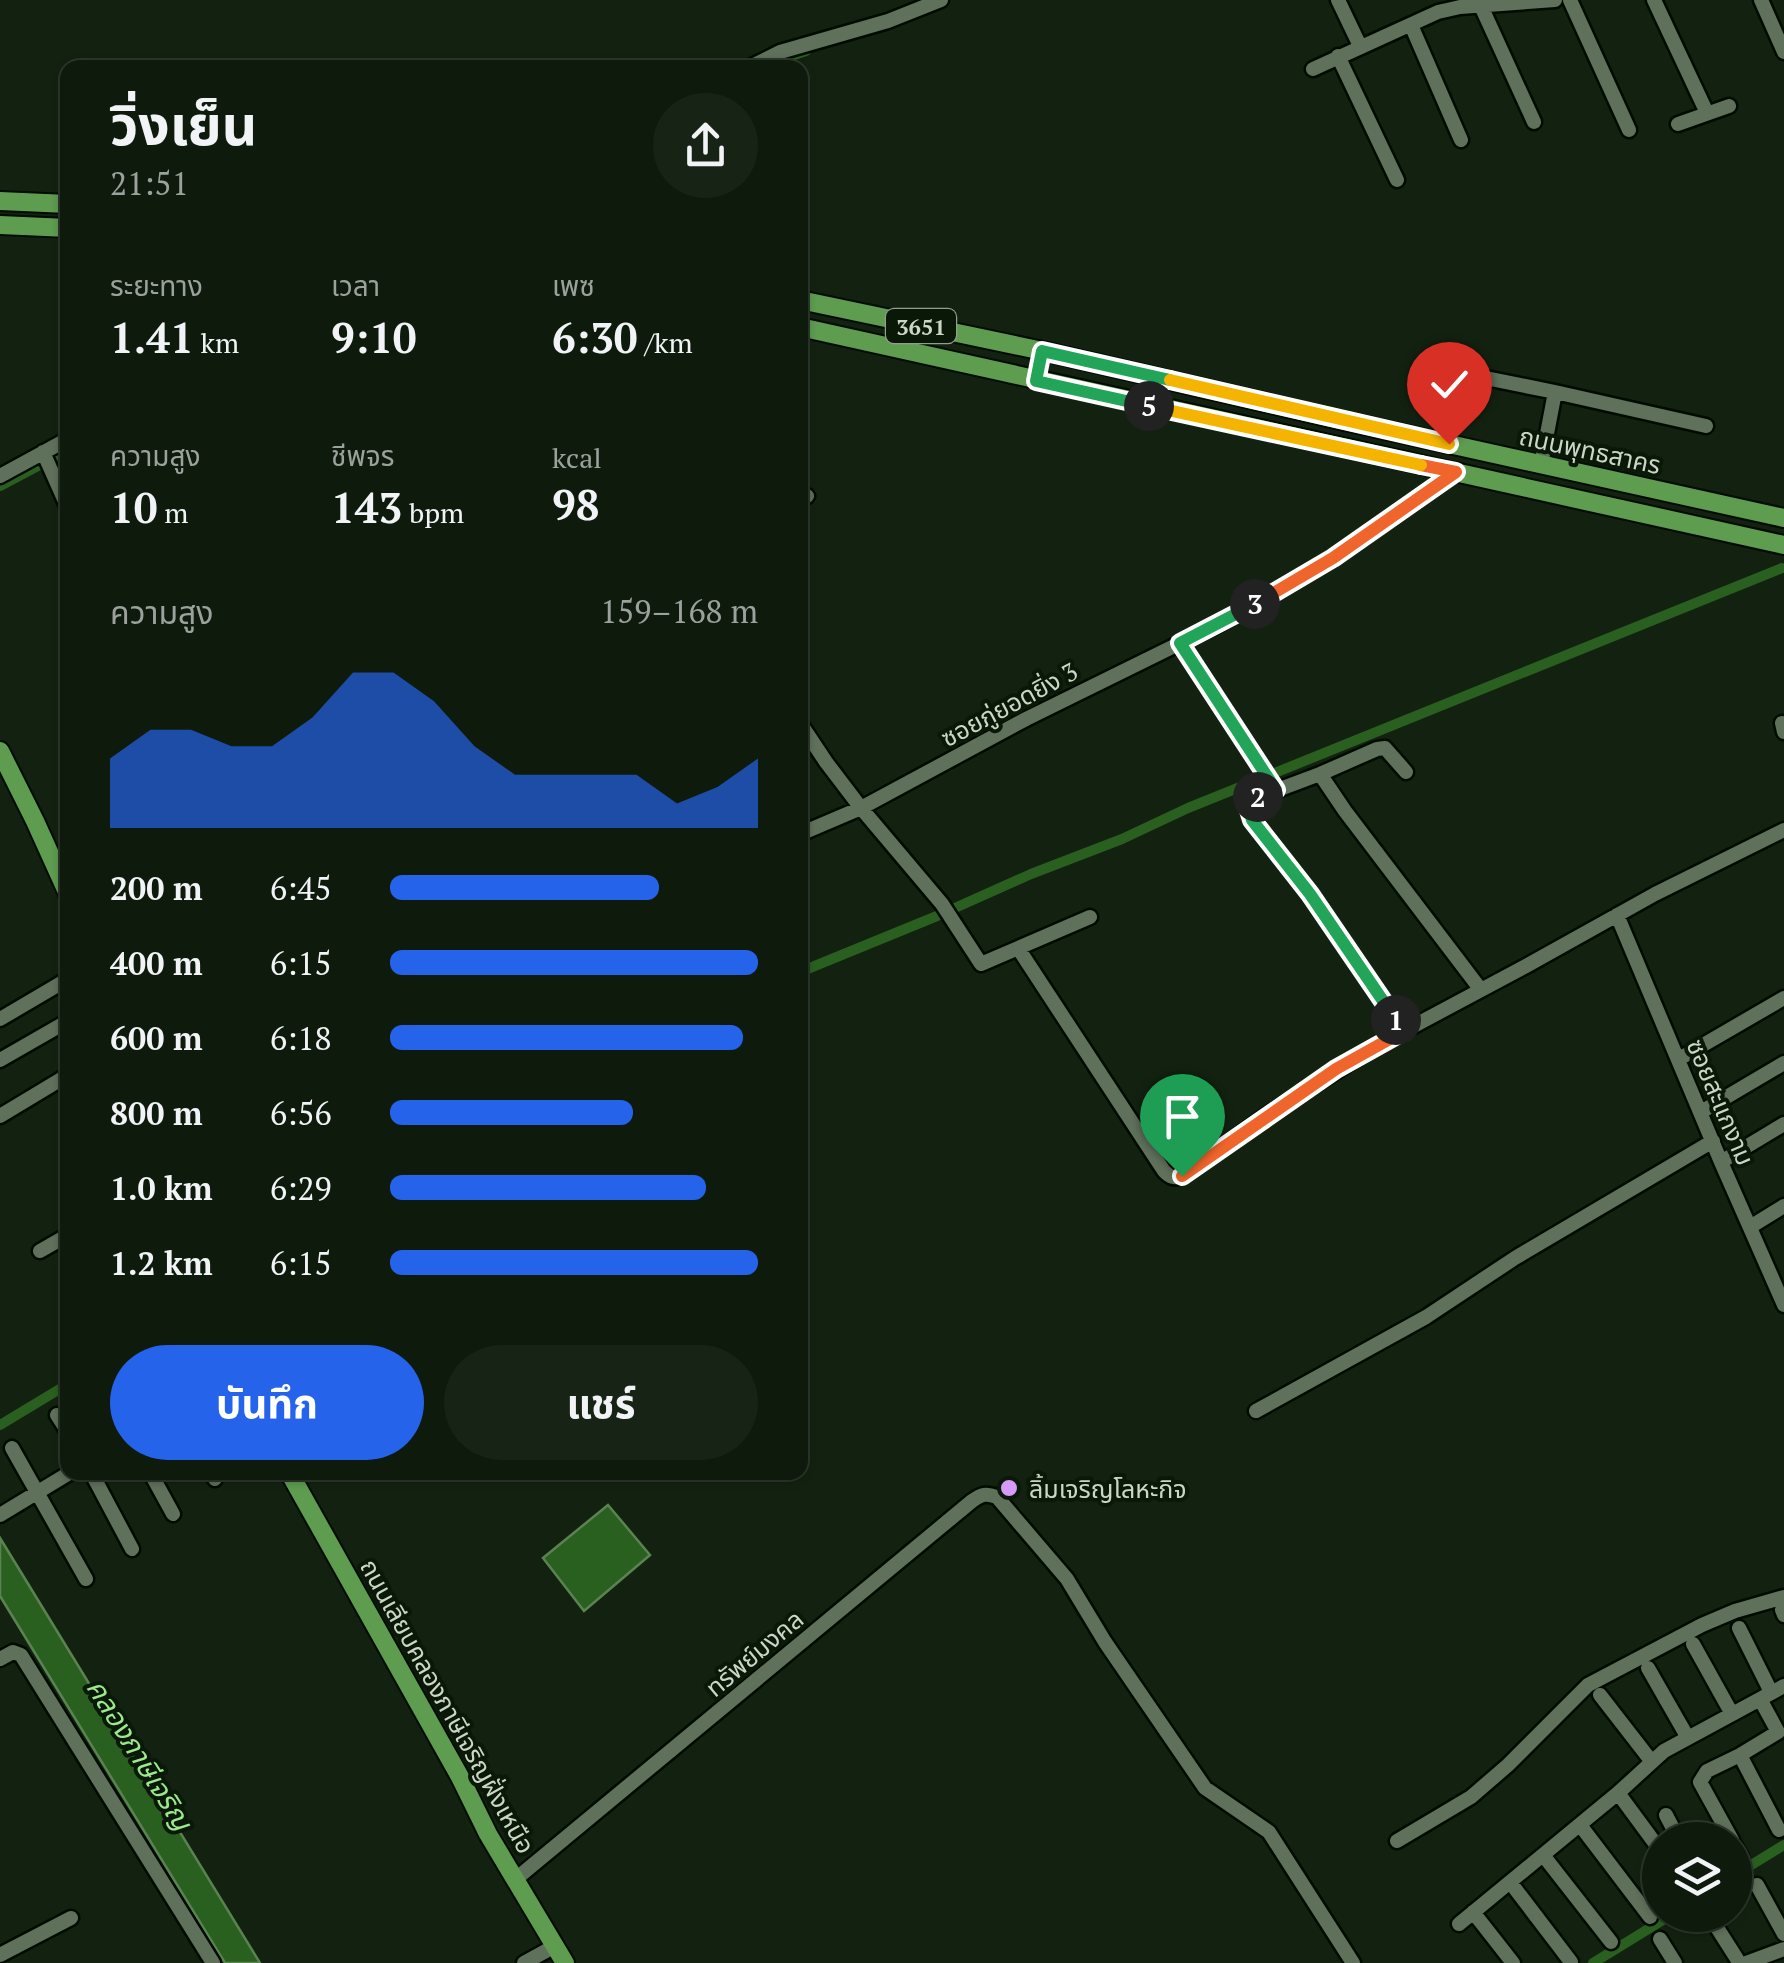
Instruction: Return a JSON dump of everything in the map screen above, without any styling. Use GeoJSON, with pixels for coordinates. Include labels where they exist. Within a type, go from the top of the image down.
{"type":"FeatureCollection","features":[{"type":"Feature","properties":{"kind":"main road"},"geometry":{"type":"LineString","coordinates":[[0,201],[60,204]]}},
{"type":"Feature","properties":{"kind":"main road"},"geometry":{"type":"LineString","coordinates":[[0,225],[60,228]]}},
{"type":"Feature","properties":{"kind":"main road","name":"ถนนพุทธสาคร"},"geometry":{"type":"LineString","coordinates":[[808,302],[1784,518]]}},
{"type":"Feature","properties":{"kind":"main road","name":"ถนนพุทธสาคร"},"geometry":{"type":"LineString","coordinates":[[808,329],[1784,545]]}},
{"type":"Feature","properties":{"kind":"main road"},"geometry":{"type":"LineString","coordinates":[[1036,381],[1042,351]]}},
{"type":"Feature","properties":{"kind":"main road"},"geometry":{"type":"LineString","coordinates":[[0,751],[60,869]]}},
{"type":"Feature","properties":{"kind":"main road","name":"ถนนเลียบคลองภาษีเจริญฝั่งเหนือ"},"geometry":{"type":"LineString","coordinates":[[293,1480],[488,1834],[560,1955]]}},
{"type":"Feature","properties":{"kind":"street"},"geometry":{"type":"LineString","coordinates":[[764,60],[888,21],[940,0]]}},
{"type":"Feature","properties":{"kind":"street"},"geometry":{"type":"LineString","coordinates":[[1338,0],[1360,46]]}},
{"type":"Feature","properties":{"kind":"street"},"geometry":{"type":"LineString","coordinates":[[1313,69],[1410,25],[1435,6],[1555,0]]}},
{"type":"Feature","properties":{"kind":"street"},"geometry":{"type":"LineString","coordinates":[[1570,0],[1629,130]]}},
{"type":"Feature","properties":{"kind":"street"},"geometry":{"type":"LineString","coordinates":[[1654,0],[1707,114]]}},
{"type":"Feature","properties":{"kind":"street"},"geometry":{"type":"LineString","coordinates":[[1761,0],[1784,52]]}},
{"type":"Feature","properties":{"kind":"street"},"geometry":{"type":"LineString","coordinates":[[1482,6],[1534,122]]}},
{"type":"Feature","properties":{"kind":"street"},"geometry":{"type":"LineString","coordinates":[[1410,25],[1461,140]]}},
{"type":"Feature","properties":{"kind":"street"},"geometry":{"type":"LineString","coordinates":[[1338,56],[1397,180]]}},
{"type":"Feature","properties":{"kind":"street"},"geometry":{"type":"LineString","coordinates":[[1678,124],[1729,106]]}},
{"type":"Feature","properties":{"kind":"street"},"geometry":{"type":"LineString","coordinates":[[1456,372],[1706,426]]}},
{"type":"Feature","properties":{"kind":"street"},"geometry":{"type":"LineString","coordinates":[[1540,465],[1555,392]]}},
{"type":"Feature","properties":{"kind":"street"},"geometry":{"type":"LineString","coordinates":[[0,476],[60,443]]}},
{"type":"Feature","properties":{"kind":"street"},"geometry":{"type":"LineString","coordinates":[[43,452],[60,490]]}},
{"type":"Feature","properties":{"kind":"street","name":"ซอยภู่ยอดยิ่ง 3"},"geometry":{"type":"LineString","coordinates":[[808,831],[861,808],[1269,596],[1333,558],[1456,472]]}},
{"type":"Feature","properties":{"kind":"street"},"geometry":{"type":"LineString","coordinates":[[1180,643],[1276,790]]}},
{"type":"Feature","properties":{"kind":"street"},"geometry":{"type":"LineString","coordinates":[[808,735],[861,808],[942,904],[981,964],[1090,917]]}},
{"type":"Feature","properties":{"kind":"street"},"geometry":{"type":"LineString","coordinates":[[1404,1031],[1310,894],[1252,820],[1247,804],[1376,749],[1385,748],[1406,772]]}},
{"type":"Feature","properties":{"kind":"street"},"geometry":{"type":"LineString","coordinates":[[1320,774],[1481,990]]}},
{"type":"Feature","properties":{"kind":"street"},"geometry":{"type":"LineString","coordinates":[[1018,948],[1164,1170],[1176,1178],[1336,1069],[1655,894],[1784,830]]}},
{"type":"Feature","properties":{"kind":"street","name":"ซอยสะแกงาม"},"geometry":{"type":"LineString","coordinates":[[1617,915],[1784,1305]]}},
{"type":"Feature","properties":{"kind":"street"},"geometry":{"type":"LineString","coordinates":[[0,1020],[60,984]]}},
{"type":"Feature","properties":{"kind":"street"},"geometry":{"type":"LineString","coordinates":[[1678,1059],[1784,998]]}},
{"type":"Feature","properties":{"kind":"street"},"geometry":{"type":"LineString","coordinates":[[0,1060],[60,1026]]}},
{"type":"Feature","properties":{"kind":"street"},"geometry":{"type":"LineString","coordinates":[[1700,1112],[1784,1063]]}},
{"type":"Feature","properties":{"kind":"street"},"geometry":{"type":"LineString","coordinates":[[0,1116],[60,1080]]}},
{"type":"Feature","properties":{"kind":"street"},"geometry":{"type":"LineString","coordinates":[[1721,1162],[1784,1124]]}},
{"type":"Feature","properties":{"kind":"street"},"geometry":{"type":"LineString","coordinates":[[1256,1411],[1426,1317],[1515,1258],[1713,1142]]}},
{"type":"Feature","properties":{"kind":"street"},"geometry":{"type":"LineString","coordinates":[[1750,1227],[1784,1206]]}},
{"type":"Feature","properties":{"kind":"street"},"geometry":{"type":"LineString","coordinates":[[40,1251],[60,1240]]}},
{"type":"Feature","properties":{"kind":"street"},"geometry":{"type":"LineString","coordinates":[[57,1415],[60,1420]]}},
{"type":"Feature","properties":{"kind":"street"},"geometry":{"type":"LineString","coordinates":[[12,1448],[86,1579]]}},
{"type":"Feature","properties":{"kind":"street"},"geometry":{"type":"LineString","coordinates":[[0,1515],[60,1479]]}},
{"type":"Feature","properties":{"kind":"street"},"geometry":{"type":"LineString","coordinates":[[95,1480],[132,1549]]}},
{"type":"Feature","properties":{"kind":"street"},"geometry":{"type":"LineString","coordinates":[[154,1480],[173,1514]]}},
{"type":"Feature","properties":{"kind":"street","name":"ทรัพย์มงคล"},"geometry":{"type":"LineString","coordinates":[[517,1878],[972,1500],[988,1493],[997,1496],[1068,1580],[1204,1788],[1269,1832],[1353,1963]]}},
{"type":"Feature","properties":{"kind":"street"},"geometry":{"type":"LineString","coordinates":[[1396,1841],[1471,1797],[1588,1686],[1735,1611],[1783,1607]]}},
{"type":"Feature","properties":{"kind":"street"},"geometry":{"type":"LineString","coordinates":[[1722,1822],[1700,1782],[1707,1770],[1781,1737],[1772,1692],[1739,1628]]}},
{"type":"Feature","properties":{"kind":"street"},"geometry":{"type":"LineString","coordinates":[[1693,1644],[1732,1714]]}},
{"type":"Feature","properties":{"kind":"street"},"geometry":{"type":"LineString","coordinates":[[0,1659],[18,1653],[213,1963]]}},
{"type":"Feature","properties":{"kind":"street"},"geometry":{"type":"LineString","coordinates":[[1648,1668],[1688,1738]]}},
{"type":"Feature","properties":{"kind":"street"},"geometry":{"type":"LineString","coordinates":[[1458,1924],[1664,1751],[1772,1692]]}},
{"type":"Feature","properties":{"kind":"street"},"geometry":{"type":"LineString","coordinates":[[1600,1694],[1652,1762]]}},
{"type":"Feature","properties":{"kind":"street"},"geometry":{"type":"LineString","coordinates":[[1740,1755],[1779,1830]]}},
{"type":"Feature","properties":{"kind":"street"},"geometry":{"type":"LineString","coordinates":[[1618,1793],[1642,1826]]}},
{"type":"Feature","properties":{"kind":"street"},"geometry":{"type":"LineString","coordinates":[[1666,1815],[1670,1822]]}},
{"type":"Feature","properties":{"kind":"street"},"geometry":{"type":"LineString","coordinates":[[1580,1825],[1642,1906]]}},
{"type":"Feature","properties":{"kind":"street"},"geometry":{"type":"LineString","coordinates":[[1543,1855],[1611,1942]]}},
{"type":"Feature","properties":{"kind":"street"},"geometry":{"type":"LineString","coordinates":[[1510,1882],[1571,1962]]}},
{"type":"Feature","properties":{"kind":"street"},"geometry":{"type":"LineString","coordinates":[[1757,1885],[1784,1934]]}},
{"type":"Feature","properties":{"kind":"street"},"geometry":{"type":"LineString","coordinates":[[1474,1912],[1513,1963]]}},
{"type":"Feature","properties":{"kind":"street"},"geometry":{"type":"LineString","coordinates":[[0,1956],[71,1918]]}},
{"type":"Feature","properties":{"kind":"street"},"geometry":{"type":"LineString","coordinates":[[1721,1932],[1741,1962],[1783,1952]]}},
{"type":"Feature","properties":{"kind":"street"},"geometry":{"type":"LineString","coordinates":[[1660,1940],[1675,1963]]}},
{"type":"Feature","properties":{"kind":"street"},"geometry":{"type":"LineString","coordinates":[[524,1963],[560,1955]]}},
{"type":"Feature","properties":{"kind":"shaded area"},"geometry":{"type":"Polygon","coordinates":[[[608,1505],[650,1555],[584,1611],[543,1558],[608,1505]]]}},
{"type":"Feature","properties":{"kind":"shaded area"},"geometry":{"type":"Polygon","coordinates":[[[0,1538],[260,1963],[225,1963],[0,1596],[0,1538]]]}},
{"type":"Feature","properties":{"kind":"waterway"},"geometry":{"type":"LineString","coordinates":[[779,60],[806,51]]}},
{"type":"Feature","properties":{"kind":"waterway"},"geometry":{"type":"LineString","coordinates":[[0,486],[60,454]]}},
{"type":"Feature","properties":{"kind":"waterway"},"geometry":{"type":"LineString","coordinates":[[808,969],[1188,808],[1782,568]]}},
{"type":"Feature","properties":{"kind":"waterway"},"geometry":{"type":"LineString","coordinates":[[0,1425],[60,1389]]}},
{"type":"Feature","properties":{"kind":"waterway"},"geometry":{"type":"LineString","coordinates":[[1752,1865],[1784,1845]]}},
{"type":"Feature","properties":{"kind":"waterway"},"geometry":{"type":"LineString","coordinates":[[1593,1963],[1643,1932]]}},
{"type":"Feature","properties":{"kind":"place","name":"ลิ้มเจริญโลหะกิจ"},"geometry":{"type":"Point","coordinates":[1009,1488]}},
{"type":"Feature","properties":{"kind":"route"},"geometry":{"type":"LineString","coordinates":[[1182,1176],[1336,1069],[1404,1031],[1310,894],[1252,820],[1247,804],[1276,790],[1180,643],[1333,558],[1456,472],[1036,381],[1042,351],[1449,444]]}},
{"type":"Feature","properties":{"kind":"water label","name":"คลองภาษีเจริญ"},"geometry":{"type":"Point","coordinates":[140,1754]}}]}
